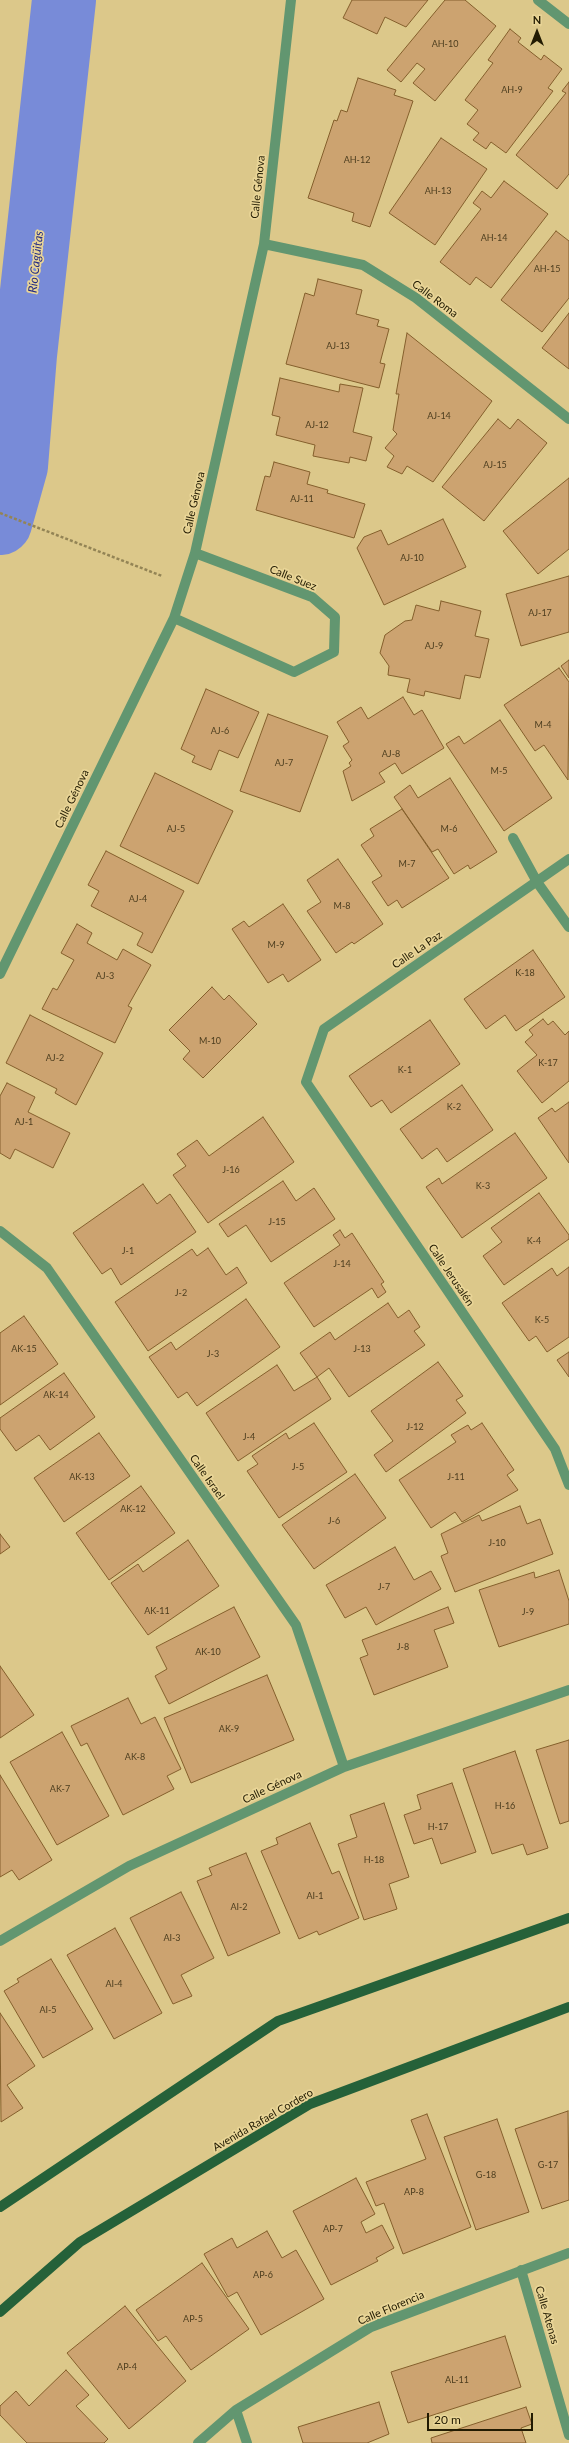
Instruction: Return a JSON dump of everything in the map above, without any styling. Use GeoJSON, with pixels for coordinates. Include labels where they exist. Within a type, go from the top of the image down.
{"type":"FeatureCollection","features":[{"type":"Feature","properties":{"kind":"main road"},"geometry":{"type":"LineString","coordinates":[[0,2207],[278,2022],[569,1918]]}},
{"type":"Feature","properties":{"kind":"main road","name":"Avenida Rafael Cordero"},"geometry":{"type":"LineString","coordinates":[[0,2312],[80,2242],[310,2104],[569,2006]]}},
{"type":"Feature","properties":{"kind":"street","name":"Calle Génova"},"geometry":{"type":"LineString","coordinates":[[0,974],[174,618],[195,553],[264,244],[291,0]]}},
{"type":"Feature","properties":{"kind":"street"},"geometry":{"type":"LineString","coordinates":[[538,0],[569,24]]}},
{"type":"Feature","properties":{"kind":"street","name":"Calle Roma"},"geometry":{"type":"LineString","coordinates":[[264,244],[363,265],[416,298],[569,419]]}},
{"type":"Feature","properties":{"kind":"street","name":"Calle Suez"},"geometry":{"type":"LineString","coordinates":[[174,618],[294,672],[334,652],[335,616],[312,597],[195,553]]}},
{"type":"Feature","properties":{"kind":"street"},"geometry":{"type":"LineString","coordinates":[[513,838],[537,882],[569,927]]}},
{"type":"Feature","properties":{"kind":"street","name":"Calle La Paz"},"geometry":{"type":"LineString","coordinates":[[306,1082],[324,1029],[569,859]]}},
{"type":"Feature","properties":{"kind":"street","name":"Calle Jerusalén"},"geometry":{"type":"LineString","coordinates":[[306,1082],[554,1449],[569,1485]]}},
{"type":"Feature","properties":{"kind":"street","name":"Calle Israel"},"geometry":{"type":"LineString","coordinates":[[0,1231],[47,1268],[296,1625],[344,1767]]}},
{"type":"Feature","properties":{"kind":"street","name":"Calle Génova"},"geometry":{"type":"LineString","coordinates":[[0,1940],[129,1866],[344,1767],[569,1690]]}},
{"type":"Feature","properties":{"kind":"street","name":"Calle Florencia"},"geometry":{"type":"LineString","coordinates":[[198,2443],[236,2410],[371,2327],[569,2253]]}},
{"type":"Feature","properties":{"kind":"street","name":"Calle Atenas"},"geometry":{"type":"LineString","coordinates":[[522,2270],[569,2435]]}},
{"type":"Feature","properties":{"kind":"street"},"geometry":{"type":"LineString","coordinates":[[236,2410],[246,2443]]}},
{"type":"Feature","properties":{"kind":"path"},"geometry":{"type":"LineString","coordinates":[[0,513],[185,585]]}},
{"type":"Feature","properties":{"kind":"building"},"geometry":{"type":"Polygon","coordinates":[[[352,0],[428,0],[406,27],[385,17],[377,34],[343,18],[352,0]]]}},
{"type":"Feature","properties":{"kind":"building"},"geometry":{"type":"Polygon","coordinates":[[[445,0],[465,0],[496,26],[435,101],[413,83],[425,69],[417,63],[401,82],[387,70],[445,0]]]}},
{"type":"Feature","properties":{"kind":"building"},"geometry":{"type":"Polygon","coordinates":[[[510,29],[521,38],[518,42],[541,60],[544,55],[562,69],[548,88],[553,91],[506,153],[491,142],[486,149],[473,140],[479,133],[467,124],[478,110],[465,100],[493,63],[488,60],[510,29]]]}},
{"type":"Feature","properties":{"kind":"building"},"geometry":{"type":"Polygon","coordinates":[[[358,78],[396,90],[394,95],[413,101],[370,227],[352,221],[354,213],[308,198],[334,120],[337,121],[341,110],[347,112],[358,78]]]}},
{"type":"Feature","properties":{"kind":"building"},"geometry":{"type":"Polygon","coordinates":[[[569,82],[569,174],[557,189],[516,155],[566,93],[562,91],[569,82]]]}},
{"type":"Feature","properties":{"kind":"building"},"geometry":{"type":"Polygon","coordinates":[[[441,138],[487,169],[435,245],[389,213],[441,138]]]}},
{"type":"Feature","properties":{"kind":"building"},"geometry":{"type":"Polygon","coordinates":[[[504,181],[548,214],[491,288],[476,277],[470,285],[440,262],[481,209],[473,203],[482,191],[491,198],[504,181]]]}},
{"type":"Feature","properties":{"kind":"building"},"geometry":{"type":"Polygon","coordinates":[[[556,231],[569,241],[569,298],[542,332],[501,300],[556,231]]]}},
{"type":"Feature","properties":{"kind":"building"},"geometry":{"type":"Polygon","coordinates":[[[318,279],[362,290],[356,314],[379,320],[377,326],[389,329],[380,363],[385,364],[379,388],[286,364],[305,293],[314,296],[318,279]]]}},
{"type":"Feature","properties":{"kind":"building"},"geometry":{"type":"Polygon","coordinates":[[[569,313],[569,369],[542,348],[569,313]]]}},
{"type":"Feature","properties":{"kind":"building"},"geometry":{"type":"Polygon","coordinates":[[[407,333],[492,401],[433,482],[407,466],[402,474],[387,467],[394,456],[385,448],[397,434],[393,430],[399,394],[396,394],[407,333]]]}},
{"type":"Feature","properties":{"kind":"building"},"geometry":{"type":"Polygon","coordinates":[[[280,378],[339,392],[340,384],[363,388],[353,432],[372,437],[366,461],[350,457],[349,463],[313,456],[315,445],[276,435],[280,417],[272,415],[280,378]]]}},
{"type":"Feature","properties":{"kind":"building"},"geometry":{"type":"Polygon","coordinates":[[[498,419],[510,429],[518,419],[547,443],[484,521],[442,487],[498,419]]]}},
{"type":"Feature","properties":{"kind":"building"},"geometry":{"type":"Polygon","coordinates":[[[274,462],[310,472],[307,484],[328,490],[327,493],[365,504],[354,538],[256,510],[265,476],[270,477],[274,462]]]}},
{"type":"Feature","properties":{"kind":"building"},"geometry":{"type":"Polygon","coordinates":[[[569,478],[569,549],[538,574],[503,531],[569,478]]]}},
{"type":"Feature","properties":{"kind":"building"},"geometry":{"type":"Polygon","coordinates":[[[443,519],[466,567],[384,605],[357,548],[364,537],[381,530],[388,545],[443,519]]]}},
{"type":"Feature","properties":{"kind":"building"},"geometry":{"type":"Polygon","coordinates":[[[569,576],[569,632],[521,646],[506,594],[569,576]]]}},
{"type":"Feature","properties":{"kind":"building"},"geometry":{"type":"Polygon","coordinates":[[[441,601],[481,611],[475,636],[489,639],[480,678],[465,675],[460,699],[425,691],[424,696],[407,692],[410,679],[388,675],[389,666],[380,653],[385,635],[405,621],[412,620],[416,605],[439,611],[441,601]]]}},
{"type":"Feature","properties":{"kind":"building"},"geometry":{"type":"Polygon","coordinates":[[[569,660],[569,678],[561,666],[569,660]]]}},
{"type":"Feature","properties":{"kind":"building"},"geometry":{"type":"Polygon","coordinates":[[[559,668],[569,682],[568,780],[544,745],[535,751],[504,705],[559,668]]]}},
{"type":"Feature","properties":{"kind":"building"},"geometry":{"type":"Polygon","coordinates":[[[206,689],[259,712],[238,758],[219,750],[211,770],[192,762],[195,756],[181,749],[206,689]]]}},
{"type":"Feature","properties":{"kind":"building"},"geometry":{"type":"Polygon","coordinates":[[[403,697],[414,715],[422,710],[444,748],[402,774],[395,763],[379,773],[385,782],[352,801],[343,771],[351,766],[349,763],[352,760],[343,746],[349,742],[337,722],[361,707],[368,719],[403,697]]]}},
{"type":"Feature","properties":{"kind":"building"},"geometry":{"type":"Polygon","coordinates":[[[268,714],[328,736],[300,812],[240,791],[268,714]]]}},
{"type":"Feature","properties":{"kind":"building"},"geometry":{"type":"Polygon","coordinates":[[[500,720],[552,798],[504,831],[446,744],[459,736],[464,744],[500,720]]]}},
{"type":"Feature","properties":{"kind":"building"},"geometry":{"type":"Polygon","coordinates":[[[155,773],[233,811],[198,884],[120,846],[155,773]]]}},
{"type":"Feature","properties":{"kind":"building"},"geometry":{"type":"Polygon","coordinates":[[[450,778],[497,852],[470,869],[468,865],[454,874],[438,849],[432,852],[394,797],[410,785],[418,798],[450,778]]]}},
{"type":"Feature","properties":{"kind":"building"},"geometry":{"type":"Polygon","coordinates":[[[402,809],[449,878],[402,908],[397,900],[388,906],[372,882],[382,876],[361,845],[374,836],[370,829],[402,809]]]}},
{"type":"Feature","properties":{"kind":"building"},"geometry":{"type":"Polygon","coordinates":[[[106,851],[184,891],[152,953],[137,945],[143,933],[91,906],[99,891],[88,885],[106,851]]]}},
{"type":"Feature","properties":{"kind":"building"},"geometry":{"type":"Polygon","coordinates":[[[338,859],[383,924],[354,944],[352,942],[336,953],[307,911],[321,902],[307,880],[338,859]]]}},
{"type":"Feature","properties":{"kind":"building"},"geometry":{"type":"Polygon","coordinates":[[[283,904],[321,960],[288,982],[283,974],[268,983],[232,929],[244,921],[249,927],[283,904]]]}},
{"type":"Feature","properties":{"kind":"building"},"geometry":{"type":"Polygon","coordinates":[[[77,924],[92,933],[87,943],[117,960],[123,949],[151,965],[128,1006],[132,1008],[115,1043],[42,1009],[53,988],[57,990],[74,960],[61,953],[77,924]]]}},
{"type":"Feature","properties":{"kind":"building"},"geometry":{"type":"Polygon","coordinates":[[[533,950],[565,997],[516,1031],[505,1015],[486,1029],[464,999],[533,950]]]}},
{"type":"Feature","properties":{"kind":"building"},"geometry":{"type":"Polygon","coordinates":[[[212,987],[224,1000],[229,995],[257,1024],[203,1078],[183,1059],[190,1051],[169,1030],[212,987]]]}},
{"type":"Feature","properties":{"kind":"building"},"geometry":{"type":"Polygon","coordinates":[[[30,1015],[103,1053],[76,1105],[55,1093],[57,1089],[6,1063],[30,1015]]]}},
{"type":"Feature","properties":{"kind":"building"},"geometry":{"type":"Polygon","coordinates":[[[543,1019],[548,1025],[553,1021],[565,1035],[569,1031],[569,1081],[542,1103],[517,1071],[537,1055],[525,1042],[533,1035],[529,1030],[543,1019]]]}},
{"type":"Feature","properties":{"kind":"building"},"geometry":{"type":"Polygon","coordinates":[[[430,1020],[460,1064],[391,1113],[382,1100],[371,1107],[349,1076],[430,1020]]]}},
{"type":"Feature","properties":{"kind":"building"},"geometry":{"type":"Polygon","coordinates":[[[7,1083],[35,1097],[28,1112],[70,1133],[53,1168],[15,1149],[10,1159],[0,1153],[0,1096],[7,1083]]]}},
{"type":"Feature","properties":{"kind":"building"},"geometry":{"type":"Polygon","coordinates":[[[462,1085],[493,1130],[447,1162],[437,1148],[422,1159],[400,1129],[462,1085]]]}},
{"type":"Feature","properties":{"kind":"building"},"geometry":{"type":"Polygon","coordinates":[[[569,1102],[569,1163],[538,1118],[552,1108],[555,1112],[569,1102]]]}},
{"type":"Feature","properties":{"kind":"building"},"geometry":{"type":"Polygon","coordinates":[[[263,1117],[294,1162],[208,1223],[173,1175],[186,1166],[177,1154],[197,1140],[209,1156],[263,1117]]]}},
{"type":"Feature","properties":{"kind":"building"},"geometry":{"type":"Polygon","coordinates":[[[515,1133],[547,1178],[462,1238],[426,1187],[439,1178],[442,1184],[515,1133]]]}},
{"type":"Feature","properties":{"kind":"building"},"geometry":{"type":"Polygon","coordinates":[[[283,1181],[296,1201],[314,1188],[335,1219],[271,1262],[246,1225],[228,1237],[219,1224],[283,1181]]]}},
{"type":"Feature","properties":{"kind":"building"},"geometry":{"type":"Polygon","coordinates":[[[143,1184],[157,1204],[170,1194],[196,1232],[121,1285],[111,1268],[102,1274],[73,1233],[143,1184]]]}},
{"type":"Feature","properties":{"kind":"building"},"geometry":{"type":"Polygon","coordinates":[[[539,1193],[569,1235],[569,1239],[504,1285],[483,1256],[502,1242],[491,1228],[539,1193]]]}},
{"type":"Feature","properties":{"kind":"building"},"geometry":{"type":"Polygon","coordinates":[[[340,1230],[345,1238],[352,1233],[384,1282],[381,1284],[386,1292],[378,1298],[372,1288],[314,1327],[284,1283],[340,1245],[333,1235],[340,1230]]]}},
{"type":"Feature","properties":{"kind":"building"},"geometry":{"type":"Polygon","coordinates":[[[208,1248],[226,1275],[237,1267],[247,1283],[148,1351],[115,1302],[192,1249],[197,1256],[208,1248]]]}},
{"type":"Feature","properties":{"kind":"building"},"geometry":{"type":"Polygon","coordinates":[[[569,1267],[569,1337],[547,1352],[536,1336],[529,1341],[502,1303],[552,1268],[557,1276],[569,1267]]]}},
{"type":"Feature","properties":{"kind":"building"},"geometry":{"type":"Polygon","coordinates":[[[246,1299],[280,1347],[197,1406],[187,1392],[178,1398],[149,1357],[171,1342],[176,1350],[246,1299]]]}},
{"type":"Feature","properties":{"kind":"building"},"geometry":{"type":"Polygon","coordinates":[[[388,1303],[398,1318],[409,1310],[420,1327],[414,1331],[425,1345],[349,1397],[329,1368],[317,1377],[300,1353],[330,1332],[335,1340],[388,1303]]]}},
{"type":"Feature","properties":{"kind":"building"},"geometry":{"type":"Polygon","coordinates":[[[24,1316],[58,1364],[0,1405],[0,1333],[24,1316]]]}},
{"type":"Feature","properties":{"kind":"building"},"geometry":{"type":"Polygon","coordinates":[[[569,1352],[569,1377],[557,1360],[569,1352]]]}},
{"type":"Feature","properties":{"kind":"building"},"geometry":{"type":"Polygon","coordinates":[[[438,1362],[463,1396],[456,1400],[466,1413],[386,1472],[374,1455],[393,1441],[371,1411],[438,1362]]]}},
{"type":"Feature","properties":{"kind":"building"},"geometry":{"type":"Polygon","coordinates":[[[277,1365],[294,1391],[317,1377],[331,1399],[238,1461],[206,1413],[277,1365]]]}},
{"type":"Feature","properties":{"kind":"building"},"geometry":{"type":"Polygon","coordinates":[[[64,1373],[95,1417],[50,1450],[39,1435],[16,1451],[0,1429],[0,1418],[64,1373]]]}},
{"type":"Feature","properties":{"kind":"building"},"geometry":{"type":"Polygon","coordinates":[[[314,1423],[347,1472],[279,1518],[247,1471],[258,1464],[252,1456],[286,1433],[289,1439],[314,1423]]]}},
{"type":"Feature","properties":{"kind":"building"},"geometry":{"type":"Polygon","coordinates":[[[482,1423],[514,1470],[507,1475],[518,1490],[462,1522],[455,1512],[431,1528],[399,1480],[456,1442],[451,1435],[468,1425],[471,1430],[482,1423]]]}},
{"type":"Feature","properties":{"kind":"building"},"geometry":{"type":"Polygon","coordinates":[[[99,1433],[130,1476],[64,1522],[34,1478],[99,1433]]]}},
{"type":"Feature","properties":{"kind":"building"},"geometry":{"type":"Polygon","coordinates":[[[355,1474],[386,1518],[314,1569],[282,1525],[355,1474]]]}},
{"type":"Feature","properties":{"kind":"building"},"geometry":{"type":"Polygon","coordinates":[[[141,1486],[175,1533],[109,1580],[76,1533],[141,1486]]]}},
{"type":"Feature","properties":{"kind":"building"},"geometry":{"type":"Polygon","coordinates":[[[520,1506],[527,1524],[540,1519],[553,1554],[455,1592],[441,1556],[448,1553],[441,1534],[479,1515],[482,1521],[520,1506]]]}},
{"type":"Feature","properties":{"kind":"building"},"geometry":{"type":"Polygon","coordinates":[[[0,1534],[10,1547],[0,1554],[0,1534]]]}},
{"type":"Feature","properties":{"kind":"building"},"geometry":{"type":"Polygon","coordinates":[[[188,1540],[219,1586],[148,1635],[111,1583],[138,1564],[143,1572],[188,1540]]]}},
{"type":"Feature","properties":{"kind":"building"},"geometry":{"type":"Polygon","coordinates":[[[395,1547],[414,1580],[431,1571],[441,1589],[376,1625],[366,1607],[345,1618],[326,1585],[395,1547]]]}},
{"type":"Feature","properties":{"kind":"building"},"geometry":{"type":"Polygon","coordinates":[[[559,1570],[569,1601],[569,1624],[499,1647],[479,1590],[534,1572],[535,1578],[559,1570]]]}},
{"type":"Feature","properties":{"kind":"building"},"geometry":{"type":"Polygon","coordinates":[[[234,1607],[260,1657],[169,1704],[155,1676],[167,1669],[156,1647],[234,1607]]]}},
{"type":"Feature","properties":{"kind":"building"},"geometry":{"type":"Polygon","coordinates":[[[448,1607],[454,1623],[434,1630],[448,1667],[374,1695],[360,1658],[368,1655],[362,1640],[448,1607]]]}},
{"type":"Feature","properties":{"kind":"building"},"geometry":{"type":"Polygon","coordinates":[[[0,1666],[34,1715],[0,1738],[0,1666]]]}},
{"type":"Feature","properties":{"kind":"building"},"geometry":{"type":"Polygon","coordinates":[[[267,1675],[294,1740],[191,1783],[164,1718],[267,1675]]]}},
{"type":"Feature","properties":{"kind":"building"},"geometry":{"type":"Polygon","coordinates":[[[128,1698],[141,1724],[155,1717],[181,1769],[167,1776],[174,1789],[123,1815],[87,1743],[81,1746],[71,1726],[128,1698]]]}},
{"type":"Feature","properties":{"kind":"building"},"geometry":{"type":"Polygon","coordinates":[[[62,1732],[109,1816],[57,1845],[10,1762],[62,1732]]]}},
{"type":"Feature","properties":{"kind":"building"},"geometry":{"type":"Polygon","coordinates":[[[569,1740],[569,1821],[560,1824],[536,1750],[569,1740]]]}},
{"type":"Feature","properties":{"kind":"building"},"geometry":{"type":"Polygon","coordinates":[[[515,1751],[548,1848],[527,1855],[523,1844],[492,1854],[463,1769],[515,1751]]]}},
{"type":"Feature","properties":{"kind":"building"},"geometry":{"type":"Polygon","coordinates":[[[0,1775],[52,1860],[19,1880],[12,1870],[0,1877],[0,1775]]]}},
{"type":"Feature","properties":{"kind":"building"},"geometry":{"type":"Polygon","coordinates":[[[452,1783],[476,1852],[441,1864],[432,1838],[414,1844],[404,1815],[421,1809],[417,1795],[452,1783]]]}},
{"type":"Feature","properties":{"kind":"building"},"geometry":{"type":"Polygon","coordinates":[[[384,1803],[409,1877],[389,1884],[397,1909],[364,1920],[338,1844],[357,1837],[350,1815],[384,1803]]]}},
{"type":"Feature","properties":{"kind":"building"},"geometry":{"type":"Polygon","coordinates":[[[310,1823],[332,1874],[339,1871],[359,1918],[319,1935],[317,1931],[299,1939],[261,1851],[278,1844],[276,1838],[310,1823]]]}},
{"type":"Feature","properties":{"kind":"building"},"geometry":{"type":"Polygon","coordinates":[[[246,1853],[280,1933],[228,1956],[197,1881],[212,1875],[209,1868],[246,1853]]]}},
{"type":"Feature","properties":{"kind":"building"},"geometry":{"type":"Polygon","coordinates":[[[181,1892],[214,1958],[181,1975],[192,1996],[173,2004],[130,1918],[181,1892]]]}},
{"type":"Feature","properties":{"kind":"building"},"geometry":{"type":"Polygon","coordinates":[[[115,1928],[162,2013],[114,2039],[67,1955],[115,1928]]]}},
{"type":"Feature","properties":{"kind":"building"},"geometry":{"type":"Polygon","coordinates":[[[51,1959],[93,2029],[43,2058],[4,1991],[19,1982],[17,1979],[51,1959]]]}},
{"type":"Feature","properties":{"kind":"building"},"geometry":{"type":"Polygon","coordinates":[[[0,2013],[35,2066],[7,2085],[23,2108],[1,2122],[0,2013]]]}},
{"type":"Feature","properties":{"kind":"building"},"geometry":{"type":"Polygon","coordinates":[[[568,2111],[569,2200],[542,2209],[515,2129],[568,2111]]]}},
{"type":"Feature","properties":{"kind":"building"},"geometry":{"type":"Polygon","coordinates":[[[427,2114],[471,2227],[403,2254],[384,2203],[376,2206],[366,2182],[426,2159],[411,2120],[427,2114]]]}},
{"type":"Feature","properties":{"kind":"building"},"geometry":{"type":"Polygon","coordinates":[[[497,2119],[529,2212],[476,2230],[444,2137],[497,2119]]]}},
{"type":"Feature","properties":{"kind":"building"},"geometry":{"type":"Polygon","coordinates":[[[356,2178],[375,2214],[361,2222],[366,2233],[382,2225],[394,2248],[376,2258],[378,2261],[331,2285],[293,2211],[356,2178]]]}},
{"type":"Feature","properties":{"kind":"building"},"geometry":{"type":"Polygon","coordinates":[[[267,2231],[282,2258],[296,2250],[324,2299],[261,2335],[237,2292],[228,2297],[204,2254],[232,2238],[237,2248],[267,2231]]]}},
{"type":"Feature","properties":{"kind":"building"},"geometry":{"type":"Polygon","coordinates":[[[202,2263],[249,2329],[191,2370],[166,2336],[158,2341],[136,2310],[202,2263]]]}},
{"type":"Feature","properties":{"kind":"building"},"geometry":{"type":"Polygon","coordinates":[[[125,2306],[186,2381],[129,2429],[67,2353],[125,2306]]]}},
{"type":"Feature","properties":{"kind":"building"},"geometry":{"type":"Polygon","coordinates":[[[505,2336],[521,2387],[408,2423],[391,2372],[505,2336]]]}},
{"type":"Feature","properties":{"kind":"building"},"geometry":{"type":"Polygon","coordinates":[[[66,2370],[89,2395],[76,2406],[108,2439],[104,2443],[27,2443],[0,2415],[0,2406],[16,2391],[29,2406],[66,2370]]]}},
{"type":"Feature","properties":{"kind":"building"},"geometry":{"type":"Polygon","coordinates":[[[379,2402],[389,2434],[367,2443],[303,2443],[298,2427],[379,2402]]]}},
{"type":"Feature","properties":{"kind":"building"},"geometry":{"type":"Polygon","coordinates":[[[526,2407],[532,2424],[521,2428],[526,2443],[432,2443],[431,2438],[526,2407]]]}},
{"type":"Feature","properties":{"kind":"waterway","name":"Río Cagüitas"},"geometry":{"type":"LineString","coordinates":[[0,523],[16,466],[25,355],[64,0]]}}]}
